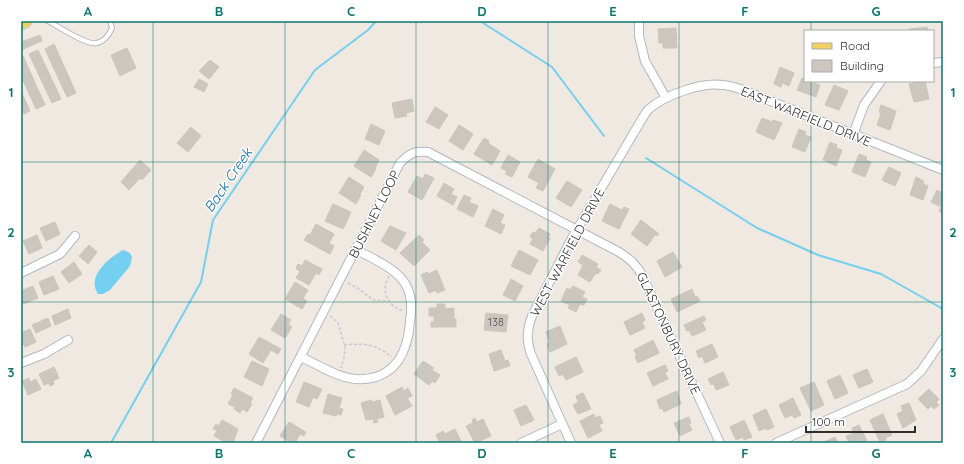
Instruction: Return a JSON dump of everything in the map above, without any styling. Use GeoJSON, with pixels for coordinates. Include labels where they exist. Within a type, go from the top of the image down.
{"type":"FeatureCollection","features":[{"type":"Feature","properties":{"kind":"main road"},"geometry":{"type":"LineString","coordinates":[[21,22],[25,21]]}},
{"type":"Feature","properties":{"kind":"street"},"geometry":{"type":"LineString","coordinates":[[639,21],[639,36],[645,61],[666,98]]}},
{"type":"Feature","properties":{"kind":"street"},"geometry":{"type":"LineString","coordinates":[[854,135],[864,105],[880,82]]}},
{"type":"Feature","properties":{"kind":"street","name":"EAST WARFIELD DRIVE"},"geometry":{"type":"LineString","coordinates":[[666,98],[692,88],[721,84],[744,90],[943,170]]}},
{"type":"Feature","properties":{"kind":"street","name":"WEST WARFIELD DRIVE"},"geometry":{"type":"LineString","coordinates":[[571,443],[531,354],[528,343],[527,328],[577,230],[648,110],[666,98]]}},
{"type":"Feature","properties":{"kind":"street","name":"BUSHNEY LOOP"},"geometry":{"type":"LineString","coordinates":[[256,443],[357,250],[400,163],[407,156],[416,151],[428,152],[577,230]]}},
{"type":"Feature","properties":{"kind":"street","name":"GLASTONBURY DRIVE"},"geometry":{"type":"LineString","coordinates":[[577,230],[619,252],[638,267],[720,443]]}},
{"type":"Feature","properties":{"kind":"street"},"geometry":{"type":"LineString","coordinates":[[21,273],[60,254],[75,236]]}},
{"type":"Feature","properties":{"kind":"street"},"geometry":{"type":"LineString","coordinates":[[301,356],[343,377],[364,379],[375,377],[388,370],[399,361],[409,336],[411,304],[406,285],[398,275],[390,269],[357,250]]}},
{"type":"Feature","properties":{"kind":"street"},"geometry":{"type":"LineString","coordinates":[[776,443],[907,384],[921,372],[943,339]]}},
{"type":"Feature","properties":{"kind":"street"},"geometry":{"type":"LineString","coordinates":[[21,363],[44,354],[68,340]]}},
{"type":"Feature","properties":{"kind":"street"},"geometry":{"type":"LineString","coordinates":[[521,443],[562,424]]}},
{"type":"Feature","properties":{"kind":"lane"},"geometry":{"type":"LineString","coordinates":[[48,21],[87,42],[96,43],[109,36],[112,28],[110,21]]}},
{"type":"Feature","properties":{"kind":"path"},"geometry":{"type":"LineString","coordinates":[[389,276],[385,286],[388,301],[393,306],[404,311]]}},
{"type":"Feature","properties":{"kind":"path"},"geometry":{"type":"LineString","coordinates":[[348,283],[372,299],[388,301]]}},
{"type":"Feature","properties":{"kind":"path"},"geometry":{"type":"LineString","coordinates":[[330,316],[338,322],[344,345],[344,358],[341,368]]}},
{"type":"Feature","properties":{"kind":"path"},"geometry":{"type":"LineString","coordinates":[[344,345],[374,345],[392,357]]}},
{"type":"Feature","properties":{"kind":"water"},"geometry":{"type":"Polygon","coordinates":[[[123,250],[130,253],[132,257],[130,266],[110,290],[103,294],[98,294],[95,287],[97,274],[106,263],[123,250]]]}},
{"type":"Feature","properties":{"kind":"building"},"geometry":{"type":"Polygon","coordinates":[[[927,27],[928,30],[909,30],[927,27]]]}},
{"type":"Feature","properties":{"kind":"building"},"geometry":{"type":"Polygon","coordinates":[[[676,28],[677,48],[663,48],[663,43],[659,43],[658,29],[676,28]]]}},
{"type":"Feature","properties":{"kind":"building"},"geometry":{"type":"Polygon","coordinates":[[[40,35],[42,41],[21,50],[21,42],[40,35]]]}},
{"type":"Feature","properties":{"kind":"building"},"geometry":{"type":"Polygon","coordinates":[[[54,44],[76,93],[67,97],[45,49],[54,44]]]}},
{"type":"Feature","properties":{"kind":"building"},"geometry":{"type":"Polygon","coordinates":[[[127,48],[136,68],[120,76],[111,55],[127,48]]]}},
{"type":"Feature","properties":{"kind":"building"},"geometry":{"type":"Polygon","coordinates":[[[38,50],[61,99],[52,103],[29,54],[38,50]]]}},
{"type":"Feature","properties":{"kind":"building"},"geometry":{"type":"Polygon","coordinates":[[[23,56],[45,105],[36,109],[21,76],[21,57],[23,56]]]}},
{"type":"Feature","properties":{"kind":"building"},"geometry":{"type":"Polygon","coordinates":[[[210,60],[219,67],[209,79],[199,71],[210,60]]]}},
{"type":"Feature","properties":{"kind":"building"},"geometry":{"type":"Polygon","coordinates":[[[780,67],[794,73],[789,86],[782,83],[781,87],[774,84],[780,67]]]}},
{"type":"Feature","properties":{"kind":"building"},"geometry":{"type":"Polygon","coordinates":[[[802,78],[804,79],[804,82],[814,82],[820,85],[816,97],[797,90],[802,78]]]}},
{"type":"Feature","properties":{"kind":"building"},"geometry":{"type":"Polygon","coordinates":[[[199,79],[208,84],[204,92],[194,87],[199,79]]]}},
{"type":"Feature","properties":{"kind":"building"},"geometry":{"type":"Polygon","coordinates":[[[925,82],[929,99],[914,102],[909,84],[925,82]]]}},
{"type":"Feature","properties":{"kind":"building"},"geometry":{"type":"Polygon","coordinates":[[[834,85],[848,91],[839,110],[825,105],[834,85]]]}},
{"type":"Feature","properties":{"kind":"building"},"geometry":{"type":"Polygon","coordinates":[[[21,91],[30,111],[24,114],[21,108],[21,91]]]}},
{"type":"Feature","properties":{"kind":"building"},"geometry":{"type":"Polygon","coordinates":[[[412,99],[414,111],[406,113],[407,116],[395,118],[392,103],[412,99]]]}},
{"type":"Feature","properties":{"kind":"building"},"geometry":{"type":"Polygon","coordinates":[[[881,105],[896,111],[890,130],[877,125],[881,113],[879,112],[881,105]]]}},
{"type":"Feature","properties":{"kind":"building"},"geometry":{"type":"Polygon","coordinates":[[[435,107],[448,115],[439,129],[426,122],[435,107]]]}},
{"type":"Feature","properties":{"kind":"building"},"geometry":{"type":"Polygon","coordinates":[[[762,118],[772,122],[773,120],[782,123],[774,140],[756,132],[762,118]]]}},
{"type":"Feature","properties":{"kind":"building"},"geometry":{"type":"Polygon","coordinates":[[[371,124],[385,131],[379,145],[365,139],[371,124]]]}},
{"type":"Feature","properties":{"kind":"building"},"geometry":{"type":"Polygon","coordinates":[[[459,125],[473,134],[463,150],[449,141],[459,125]]]}},
{"type":"Feature","properties":{"kind":"building"},"geometry":{"type":"Polygon","coordinates":[[[191,127],[201,136],[188,152],[177,143],[191,127]]]}},
{"type":"Feature","properties":{"kind":"building"},"geometry":{"type":"Polygon","coordinates":[[[799,129],[806,132],[805,135],[811,137],[805,152],[792,147],[799,129]]]}},
{"type":"Feature","properties":{"kind":"building"},"geometry":{"type":"Polygon","coordinates":[[[484,138],[489,141],[488,143],[500,151],[492,165],[474,154],[484,138]]]}},
{"type":"Feature","properties":{"kind":"building"},"geometry":{"type":"Polygon","coordinates":[[[830,142],[837,145],[836,148],[842,150],[836,166],[823,160],[830,142]]]}},
{"type":"Feature","properties":{"kind":"building"},"geometry":{"type":"Polygon","coordinates":[[[364,150],[379,160],[371,177],[354,166],[364,150]]]}},
{"type":"Feature","properties":{"kind":"building"},"geometry":{"type":"Polygon","coordinates":[[[859,154],[867,157],[866,160],[871,162],[865,177],[852,172],[859,154]]]}},
{"type":"Feature","properties":{"kind":"building"},"geometry":{"type":"Polygon","coordinates":[[[508,155],[520,162],[512,177],[505,174],[507,171],[501,168],[508,155]]]}},
{"type":"Feature","properties":{"kind":"building"},"geometry":{"type":"Polygon","coordinates":[[[538,159],[555,169],[543,191],[536,188],[539,183],[528,177],[538,159]]]}},
{"type":"Feature","properties":{"kind":"building"},"geometry":{"type":"Polygon","coordinates":[[[140,160],[151,170],[142,180],[140,178],[129,190],[121,182],[140,160]]]}},
{"type":"Feature","properties":{"kind":"building"},"geometry":{"type":"Polygon","coordinates":[[[889,167],[901,173],[895,186],[882,180],[889,167]]]}},
{"type":"Feature","properties":{"kind":"building"},"geometry":{"type":"Polygon","coordinates":[[[425,174],[434,178],[422,200],[408,192],[417,176],[423,179],[425,174]]]}},
{"type":"Feature","properties":{"kind":"building"},"geometry":{"type":"Polygon","coordinates":[[[349,177],[364,187],[356,204],[339,193],[349,177]]]}},
{"type":"Feature","properties":{"kind":"building"},"geometry":{"type":"Polygon","coordinates":[[[916,177],[924,181],[923,184],[928,186],[923,200],[910,195],[916,177]]]}},
{"type":"Feature","properties":{"kind":"building"},"geometry":{"type":"Polygon","coordinates":[[[567,181],[582,190],[571,207],[556,198],[567,181]]]}},
{"type":"Feature","properties":{"kind":"building"},"geometry":{"type":"Polygon","coordinates":[[[444,183],[454,189],[451,194],[457,197],[453,205],[437,196],[444,183]]]}},
{"type":"Feature","properties":{"kind":"building"},"geometry":{"type":"Polygon","coordinates":[[[937,190],[943,193],[943,213],[939,211],[941,207],[931,202],[937,190]]]}},
{"type":"Feature","properties":{"kind":"building"},"geometry":{"type":"Polygon","coordinates":[[[464,195],[471,198],[469,202],[478,206],[473,217],[457,209],[464,195]]]}},
{"type":"Feature","properties":{"kind":"building"},"geometry":{"type":"Polygon","coordinates":[[[333,204],[351,212],[343,229],[325,221],[333,204]]]}},
{"type":"Feature","properties":{"kind":"building"},"geometry":{"type":"Polygon","coordinates":[[[610,204],[622,210],[624,207],[629,209],[619,229],[602,221],[610,204]]]}},
{"type":"Feature","properties":{"kind":"building"},"geometry":{"type":"Polygon","coordinates":[[[493,209],[504,215],[500,223],[505,225],[501,234],[485,226],[493,209]]]}},
{"type":"Feature","properties":{"kind":"building"},"geometry":{"type":"Polygon","coordinates":[[[641,220],[659,234],[657,236],[655,235],[647,246],[631,234],[641,220]]]}},
{"type":"Feature","properties":{"kind":"building"},"geometry":{"type":"Polygon","coordinates":[[[55,222],[60,234],[46,241],[40,228],[55,222]]]}},
{"type":"Feature","properties":{"kind":"building"},"geometry":{"type":"Polygon","coordinates":[[[316,224],[334,234],[329,243],[334,246],[330,254],[304,240],[308,234],[310,235],[316,224]]]}},
{"type":"Feature","properties":{"kind":"building"},"geometry":{"type":"Polygon","coordinates":[[[390,226],[406,233],[396,250],[381,241],[390,226]]]}},
{"type":"Feature","properties":{"kind":"building"},"geometry":{"type":"Polygon","coordinates":[[[539,228],[550,234],[548,238],[550,238],[543,251],[530,244],[533,238],[530,237],[533,232],[535,233],[539,228]]]}},
{"type":"Feature","properties":{"kind":"building"},"geometry":{"type":"Polygon","coordinates":[[[37,235],[42,248],[29,254],[23,241],[37,235]]]}},
{"type":"Feature","properties":{"kind":"building"},"geometry":{"type":"Polygon","coordinates":[[[419,235],[424,240],[422,242],[430,250],[414,266],[400,253],[419,235]]]}},
{"type":"Feature","properties":{"kind":"building"},"geometry":{"type":"Polygon","coordinates":[[[89,245],[97,252],[88,264],[79,256],[89,245]]]}},
{"type":"Feature","properties":{"kind":"building"},"geometry":{"type":"Polygon","coordinates":[[[519,250],[538,260],[530,275],[511,266],[519,250]]]}},
{"type":"Feature","properties":{"kind":"building"},"geometry":{"type":"Polygon","coordinates":[[[673,252],[682,267],[665,277],[657,261],[673,252]]]}},
{"type":"Feature","properties":{"kind":"building"},"geometry":{"type":"Polygon","coordinates":[[[582,255],[598,264],[596,267],[601,270],[598,274],[596,273],[590,282],[578,275],[583,265],[578,262],[582,255]]]}},
{"type":"Feature","properties":{"kind":"building"},"geometry":{"type":"Polygon","coordinates":[[[305,260],[322,269],[319,275],[316,273],[309,285],[296,278],[300,271],[296,269],[298,264],[302,266],[305,260]]]}},
{"type":"Feature","properties":{"kind":"building"},"geometry":{"type":"Polygon","coordinates":[[[74,262],[82,274],[69,283],[61,272],[74,262]]]}},
{"type":"Feature","properties":{"kind":"building"},"geometry":{"type":"Polygon","coordinates":[[[437,270],[445,290],[437,293],[436,290],[429,293],[421,275],[437,270]]]}},
{"type":"Feature","properties":{"kind":"building"},"geometry":{"type":"Polygon","coordinates":[[[53,276],[59,289],[44,295],[39,282],[53,276]]]}},
{"type":"Feature","properties":{"kind":"building"},"geometry":{"type":"Polygon","coordinates":[[[511,279],[523,286],[515,301],[503,295],[511,279]]]}},
{"type":"Feature","properties":{"kind":"building"},"geometry":{"type":"Polygon","coordinates":[[[295,282],[308,290],[303,298],[307,301],[302,309],[285,299],[295,282]]]}},
{"type":"Feature","properties":{"kind":"building"},"geometry":{"type":"Polygon","coordinates":[[[33,286],[38,298],[24,304],[21,298],[21,291],[33,286]]]}},
{"type":"Feature","properties":{"kind":"building"},"geometry":{"type":"Polygon","coordinates":[[[573,286],[585,292],[582,297],[587,299],[584,305],[580,304],[576,312],[568,308],[570,305],[561,301],[567,288],[570,290],[573,286]]]}},
{"type":"Feature","properties":{"kind":"building"},"geometry":{"type":"Polygon","coordinates":[[[692,289],[695,297],[697,296],[700,301],[677,312],[671,299],[692,289]]]}},
{"type":"Feature","properties":{"kind":"building"},"geometry":{"type":"Polygon","coordinates":[[[437,304],[445,304],[445,309],[454,308],[456,327],[431,327],[431,322],[434,322],[434,316],[429,316],[429,308],[437,308],[437,304]]]}},
{"type":"Feature","properties":{"kind":"building"},"geometry":{"type":"Polygon","coordinates":[[[68,309],[71,318],[55,325],[52,316],[68,309]]]}},
{"type":"Feature","properties":{"kind":"building"},"geometry":{"type":"Polygon","coordinates":[[[486,313],[508,315],[506,332],[484,330],[486,313]]]}},
{"type":"Feature","properties":{"kind":"building"},"geometry":{"type":"Polygon","coordinates":[[[642,313],[645,320],[642,322],[645,328],[630,335],[624,322],[642,313]]]}},
{"type":"Feature","properties":{"kind":"building"},"geometry":{"type":"Polygon","coordinates":[[[281,314],[291,320],[288,324],[292,327],[285,338],[271,330],[281,314]]]}},
{"type":"Feature","properties":{"kind":"building"},"geometry":{"type":"Polygon","coordinates":[[[704,316],[706,320],[702,322],[706,330],[692,336],[684,325],[704,316]]]}},
{"type":"Feature","properties":{"kind":"building"},"geometry":{"type":"Polygon","coordinates":[[[48,318],[51,326],[36,333],[32,325],[48,318]]]}},
{"type":"Feature","properties":{"kind":"building"},"geometry":{"type":"Polygon","coordinates":[[[560,326],[567,344],[550,352],[547,344],[550,343],[546,332],[560,326]]]}},
{"type":"Feature","properties":{"kind":"building"},"geometry":{"type":"Polygon","coordinates":[[[30,329],[36,342],[25,347],[24,344],[21,345],[21,333],[30,329]]]}},
{"type":"Feature","properties":{"kind":"building"},"geometry":{"type":"Polygon","coordinates":[[[259,337],[281,349],[278,354],[271,350],[263,363],[249,354],[259,337]]]}},
{"type":"Feature","properties":{"kind":"building"},"geometry":{"type":"Polygon","coordinates":[[[653,340],[659,353],[638,363],[634,350],[653,340]]]}},
{"type":"Feature","properties":{"kind":"building"},"geometry":{"type":"Polygon","coordinates":[[[712,344],[718,357],[705,363],[702,356],[699,358],[696,351],[712,344]]]}},
{"type":"Feature","properties":{"kind":"building"},"geometry":{"type":"Polygon","coordinates":[[[501,350],[505,361],[508,360],[510,366],[494,371],[489,354],[501,350]]]}},
{"type":"Feature","properties":{"kind":"building"},"geometry":{"type":"Polygon","coordinates":[[[576,357],[583,372],[566,380],[563,374],[559,376],[555,367],[576,357]]]}},
{"type":"Feature","properties":{"kind":"building"},"geometry":{"type":"Polygon","coordinates":[[[252,361],[269,369],[262,386],[244,377],[252,361]]]}},
{"type":"Feature","properties":{"kind":"building"},"geometry":{"type":"Polygon","coordinates":[[[423,361],[434,368],[432,370],[440,375],[435,383],[432,381],[429,385],[414,374],[423,361]]]}},
{"type":"Feature","properties":{"kind":"building"},"geometry":{"type":"Polygon","coordinates":[[[665,365],[668,371],[665,373],[668,379],[653,386],[647,373],[665,365]]]}},
{"type":"Feature","properties":{"kind":"building"},"geometry":{"type":"Polygon","coordinates":[[[54,367],[59,378],[53,381],[54,384],[50,386],[49,383],[44,385],[39,374],[54,367]]]}},
{"type":"Feature","properties":{"kind":"building"},"geometry":{"type":"Polygon","coordinates":[[[867,369],[873,382],[859,388],[853,375],[867,369]]]}},
{"type":"Feature","properties":{"kind":"building"},"geometry":{"type":"Polygon","coordinates":[[[723,372],[729,385],[716,390],[714,384],[711,385],[708,379],[723,372]]]}},
{"type":"Feature","properties":{"kind":"building"},"geometry":{"type":"Polygon","coordinates":[[[840,375],[848,393],[835,399],[827,381],[840,375]]]}},
{"type":"Feature","properties":{"kind":"building"},"geometry":{"type":"Polygon","coordinates":[[[29,378],[30,382],[36,379],[41,389],[28,395],[22,381],[29,378]]]}},
{"type":"Feature","properties":{"kind":"building"},"geometry":{"type":"Polygon","coordinates":[[[304,382],[322,389],[317,399],[313,397],[309,407],[296,402],[304,382]]]}},
{"type":"Feature","properties":{"kind":"building"},"geometry":{"type":"Polygon","coordinates":[[[814,382],[824,405],[811,411],[800,388],[814,382]]]}},
{"type":"Feature","properties":{"kind":"building"},"geometry":{"type":"Polygon","coordinates":[[[402,387],[404,391],[408,388],[412,396],[407,398],[412,406],[395,415],[386,396],[402,387]]]}},
{"type":"Feature","properties":{"kind":"building"},"geometry":{"type":"Polygon","coordinates":[[[234,388],[253,398],[250,403],[252,404],[247,412],[242,409],[240,413],[234,409],[235,407],[228,404],[233,395],[231,394],[234,388]]]}},
{"type":"Feature","properties":{"kind":"building"},"geometry":{"type":"Polygon","coordinates":[[[929,389],[939,399],[936,402],[939,405],[934,409],[931,406],[928,409],[918,399],[929,389]]]}},
{"type":"Feature","properties":{"kind":"building"},"geometry":{"type":"Polygon","coordinates":[[[677,391],[681,404],[664,412],[662,408],[660,409],[657,400],[677,391]]]}},
{"type":"Feature","properties":{"kind":"building"},"geometry":{"type":"Polygon","coordinates":[[[583,393],[591,409],[578,414],[573,405],[578,402],[576,396],[583,393]]]}},
{"type":"Feature","properties":{"kind":"building"},"geometry":{"type":"Polygon","coordinates":[[[328,394],[342,398],[339,408],[343,409],[341,415],[337,414],[336,416],[323,413],[328,394]]]}},
{"type":"Feature","properties":{"kind":"building"},"geometry":{"type":"Polygon","coordinates":[[[793,398],[801,415],[794,418],[792,415],[785,418],[779,405],[793,398]]]}},
{"type":"Feature","properties":{"kind":"building"},"geometry":{"type":"Polygon","coordinates":[[[371,400],[372,402],[380,400],[384,417],[376,419],[378,422],[374,423],[373,419],[366,420],[361,403],[371,400]]]}},
{"type":"Feature","properties":{"kind":"building"},"geometry":{"type":"Polygon","coordinates":[[[909,403],[916,420],[903,428],[897,414],[903,411],[901,406],[909,403]]]}},
{"type":"Feature","properties":{"kind":"building"},"geometry":{"type":"Polygon","coordinates":[[[526,405],[534,420],[521,426],[514,410],[526,405]]]}},
{"type":"Feature","properties":{"kind":"building"},"geometry":{"type":"Polygon","coordinates":[[[766,409],[774,427],[759,431],[753,415],[766,409]]]}},
{"type":"Feature","properties":{"kind":"building"},"geometry":{"type":"Polygon","coordinates":[[[594,414],[595,418],[600,416],[603,423],[599,425],[602,431],[588,438],[580,421],[594,414]]]}},
{"type":"Feature","properties":{"kind":"building"},"geometry":{"type":"Polygon","coordinates":[[[883,414],[892,435],[885,438],[886,440],[880,442],[870,420],[883,414]]]}},
{"type":"Feature","properties":{"kind":"building"},"geometry":{"type":"Polygon","coordinates":[[[689,417],[691,423],[689,424],[692,430],[680,436],[674,423],[689,417]]]}},
{"type":"Feature","properties":{"kind":"building"},"geometry":{"type":"Polygon","coordinates":[[[475,418],[477,422],[483,419],[491,436],[475,443],[466,426],[473,423],[472,420],[475,418]]]}},
{"type":"Feature","properties":{"kind":"building"},"geometry":{"type":"Polygon","coordinates":[[[222,420],[238,429],[233,443],[227,443],[214,436],[217,430],[213,429],[216,424],[219,426],[222,420]]]}},
{"type":"Feature","properties":{"kind":"building"},"geometry":{"type":"Polygon","coordinates":[[[744,420],[752,437],[744,440],[743,437],[736,440],[730,427],[744,420]]]}},
{"type":"Feature","properties":{"kind":"building"},"geometry":{"type":"Polygon","coordinates":[[[289,422],[306,432],[304,436],[300,434],[295,443],[292,443],[280,436],[289,422]]]}},
{"type":"Feature","properties":{"kind":"building"},"geometry":{"type":"Polygon","coordinates":[[[859,425],[867,441],[863,443],[849,443],[846,436],[854,433],[852,428],[859,425]]]}},
{"type":"Feature","properties":{"kind":"building"},"geometry":{"type":"Polygon","coordinates":[[[455,429],[462,443],[440,443],[436,435],[443,431],[445,434],[455,429]]]}},
{"type":"Feature","properties":{"kind":"building"},"geometry":{"type":"Polygon","coordinates":[[[835,437],[838,443],[822,443],[835,437]]]}},
{"type":"Feature","properties":{"kind":"waterway","name":"Back Creek"},"geometry":{"type":"LineString","coordinates":[[111,443],[201,282],[213,220],[315,70],[368,30],[376,21]]}},
{"type":"Feature","properties":{"kind":"waterway"},"geometry":{"type":"LineString","coordinates":[[480,21],[552,67],[604,136]]}},
{"type":"Feature","properties":{"kind":"waterway"},"geometry":{"type":"LineString","coordinates":[[646,158],[757,228],[818,255],[881,274],[943,309]]}}]}
